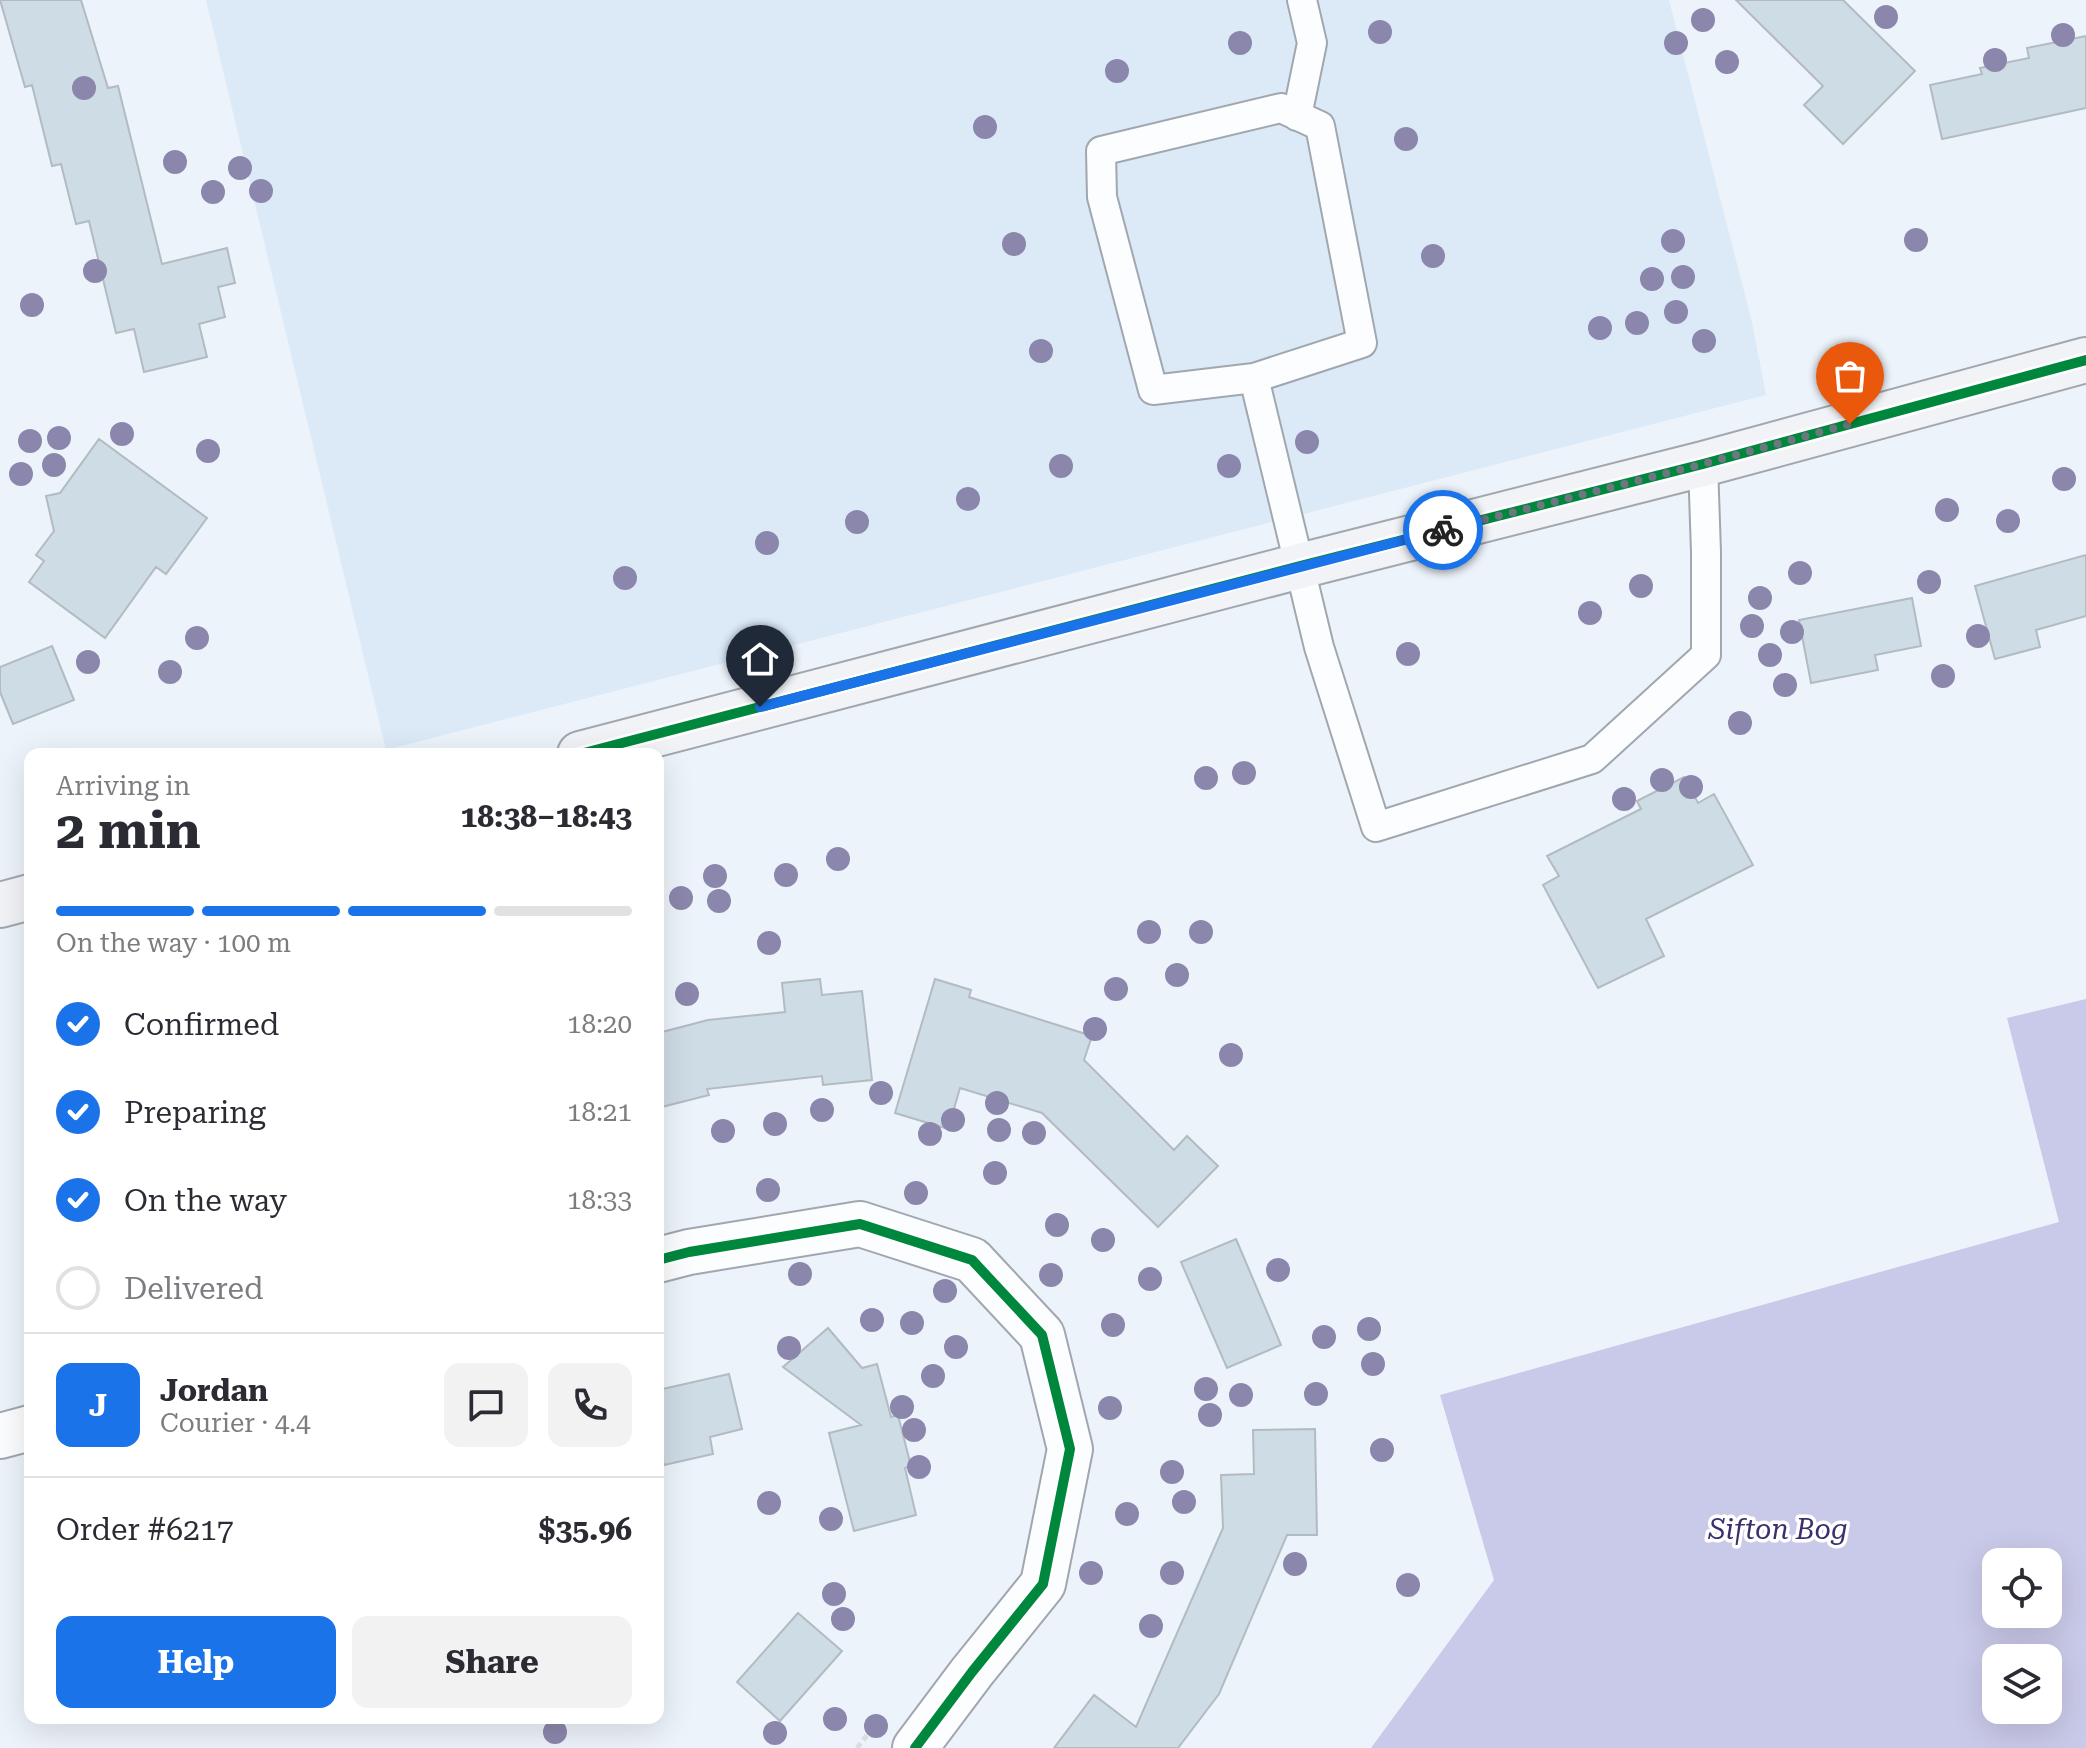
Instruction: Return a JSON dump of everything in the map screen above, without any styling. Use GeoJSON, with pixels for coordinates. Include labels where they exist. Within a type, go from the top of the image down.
{"type":"FeatureCollection","features":[{"type":"Feature","properties":{"kind":"main road"},"geometry":{"type":"LineString","coordinates":[[603,748],[1703,464],[2086,360]]}},
{"type":"Feature","properties":{"kind":"main road"},"geometry":{"type":"LineString","coordinates":[[0,905],[24,899]]}},
{"type":"Feature","properties":{"kind":"street"},"geometry":{"type":"LineString","coordinates":[[664,1258],[860,1224],[972,1260],[1042,1335],[1070,1449],[1043,1584],[915,1748]]}},
{"type":"Feature","properties":{"kind":"street"},"geometry":{"type":"LineString","coordinates":[[0,1436],[24,1430]]}},
{"type":"Feature","properties":{"kind":"lane"},"geometry":{"type":"LineString","coordinates":[[1297,116],[1312,43],[1302,0]]}},
{"type":"Feature","properties":{"kind":"lane"},"geometry":{"type":"LineString","coordinates":[[1281,108],[1320,126],[1362,343],[1254,378],[1153,390],[1102,197],[1101,151],[1281,108]]}},
{"type":"Feature","properties":{"kind":"lane"},"geometry":{"type":"LineString","coordinates":[[1254,378],[1319,647],[1376,827],[1592,759],[1706,655],[1703,464]]}},
{"type":"Feature","properties":{"kind":"path"},"geometry":{"type":"LineString","coordinates":[[857,1748],[875,1724]]}},
{"type":"Feature","properties":{"kind":"shaded area"},"geometry":{"type":"Polygon","coordinates":[[[206,0],[1669,0],[1752,322],[1766,395],[386,748],[206,0]]]}},
{"type":"Feature","properties":{"kind":"green space","name":"Sifton Bog"},"geometry":{"type":"Polygon","coordinates":[[[2086,999],[2086,1748],[1371,1748],[1494,1580],[1440,1395],[2059,1222],[2007,1018],[2086,999]]]}},
{"type":"Feature","properties":{"kind":"building"},"geometry":{"type":"Polygon","coordinates":[[[0,0],[81,0],[108,88],[118,86],[162,264],[227,248],[235,283],[218,287],[225,317],[199,324],[207,357],[144,372],[134,329],[116,333],[89,221],[76,224],[61,164],[52,166],[32,85],[25,87],[0,0]]]}},
{"type":"Feature","properties":{"kind":"building"},"geometry":{"type":"Polygon","coordinates":[[[1736,0],[1843,0],[1915,71],[1843,144],[1804,105],[1823,86],[1736,0]]]}},
{"type":"Feature","properties":{"kind":"building"},"geometry":{"type":"Polygon","coordinates":[[[2086,36],[2086,108],[1942,139],[1930,85],[1982,74],[1980,68],[2029,58],[2027,48],[2086,36]]]}},
{"type":"Feature","properties":{"kind":"building"},"geometry":{"type":"Polygon","coordinates":[[[99,439],[207,518],[166,574],[156,567],[105,638],[29,582],[44,561],[36,555],[54,531],[46,496],[60,493],[99,439]]]}},
{"type":"Feature","properties":{"kind":"building"},"geometry":{"type":"Polygon","coordinates":[[[2086,555],[2086,616],[2036,630],[2040,647],[1995,659],[1975,586],[2086,555]]]}},
{"type":"Feature","properties":{"kind":"building"},"geometry":{"type":"Polygon","coordinates":[[[1912,598],[1921,646],[1875,655],[1878,670],[1811,683],[1799,620],[1912,598]]]}},
{"type":"Feature","properties":{"kind":"building"},"geometry":{"type":"Polygon","coordinates":[[[52,646],[74,700],[13,724],[0,692],[0,667],[52,646]]]}},
{"type":"Feature","properties":{"kind":"building"},"geometry":{"type":"Polygon","coordinates":[[[1684,777],[1698,803],[1714,794],[1753,865],[1646,919],[1664,956],[1598,988],[1543,885],[1559,876],[1547,856],[1641,809],[1637,801],[1684,777]]]}},
{"type":"Feature","properties":{"kind":"building"},"geometry":{"type":"Polygon","coordinates":[[[820,979],[822,995],[862,991],[872,1080],[823,1085],[822,1076],[707,1089],[709,1095],[664,1106],[664,1031],[708,1020],[785,1012],[782,983],[820,979]]]}},
{"type":"Feature","properties":{"kind":"building"},"geometry":{"type":"Polygon","coordinates":[[[935,979],[971,990],[969,997],[1092,1036],[1084,1060],[1174,1150],[1187,1136],[1218,1166],[1158,1227],[1042,1113],[960,1088],[948,1129],[895,1113],[935,979]]]}},
{"type":"Feature","properties":{"kind":"building"},"geometry":{"type":"Polygon","coordinates":[[[1236,1239],[1281,1345],[1227,1368],[1181,1262],[1236,1239]]]}},
{"type":"Feature","properties":{"kind":"building"},"geometry":{"type":"Polygon","coordinates":[[[828,1328],[862,1368],[877,1364],[891,1417],[898,1415],[911,1466],[905,1468],[916,1515],[854,1531],[829,1433],[861,1425],[783,1367],[828,1328]]]}},
{"type":"Feature","properties":{"kind":"building"},"geometry":{"type":"Polygon","coordinates":[[[729,1374],[742,1429],[710,1437],[713,1454],[664,1465],[664,1389],[729,1374]]]}},
{"type":"Feature","properties":{"kind":"building"},"geometry":{"type":"Polygon","coordinates":[[[1315,1429],[1317,1535],[1287,1535],[1219,1694],[1178,1748],[1054,1748],[1094,1695],[1136,1727],[1223,1528],[1221,1475],[1254,1474],[1253,1430],[1315,1429]]]}},
{"type":"Feature","properties":{"kind":"building"},"geometry":{"type":"Polygon","coordinates":[[[798,1613],[842,1651],[780,1721],[737,1682],[798,1613]]]}},
{"type":"Feature","properties":{"kind":"cycle path"},"geometry":{"type":"LineString","coordinates":[[603,748],[1703,464],[2086,360]]}},
{"type":"Feature","properties":{"kind":"cycle path"},"geometry":{"type":"LineString","coordinates":[[664,1258],[860,1224],[972,1260],[1042,1335],[1070,1449],[1043,1584],[915,1748]]}},
{"type":"Feature","properties":{"kind":"way so far"},"geometry":{"type":"LineString","coordinates":[[1443,530],[1850,424]]}},
{"type":"Feature","properties":{"kind":"route"},"geometry":{"type":"LineString","coordinates":[[760,707],[1443,530]]}}]}
